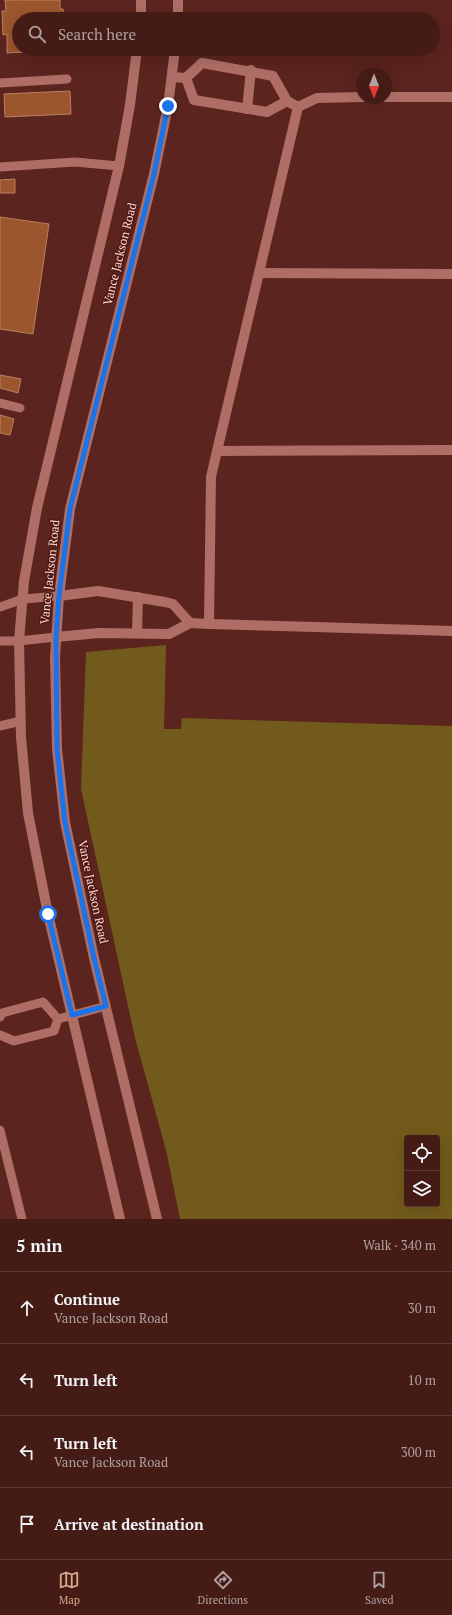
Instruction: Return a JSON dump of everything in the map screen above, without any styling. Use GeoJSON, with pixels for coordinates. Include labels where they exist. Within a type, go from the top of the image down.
{"type":"FeatureCollection","features":[{"type":"Feature","properties":{"kind":"main road"},"geometry":{"type":"LineString","coordinates":[[140,12],[141,0]]}},
{"type":"Feature","properties":{"kind":"main road"},"geometry":{"type":"LineString","coordinates":[[178,0],[178,12]]}},
{"type":"Feature","properties":{"kind":"main road","name":"Vance Jackson Road"},"geometry":{"type":"LineString","coordinates":[[120,1219],[48,914],[28,813],[21,721],[19,641],[24,581],[37,508],[119,166],[136,56]]}},
{"type":"Feature","properties":{"kind":"main road","name":"Vance Jackson Road"},"geometry":{"type":"LineString","coordinates":[[157,1219],[94,958],[65,822],[57,749],[56,637],[59,596],[70,509],[154,174],[168,106],[174,56]]}},
{"type":"Feature","properties":{"kind":"main road"},"geometry":{"type":"LineString","coordinates":[[172,77],[186,78],[202,63],[251,70],[273,76],[287,101],[298,107]]}},
{"type":"Feature","properties":{"kind":"main road"},"geometry":{"type":"LineString","coordinates":[[246,109],[251,70]]}},
{"type":"Feature","properties":{"kind":"main road"},"geometry":{"type":"LineString","coordinates":[[186,78],[194,100],[267,112],[287,101]]}},
{"type":"Feature","properties":{"kind":"main road"},"geometry":{"type":"LineString","coordinates":[[392,97],[452,96]]}},
{"type":"Feature","properties":{"kind":"main road"},"geometry":{"type":"LineString","coordinates":[[298,107],[317,98],[356,97]]}},
{"type":"Feature","properties":{"kind":"main road"},"geometry":{"type":"LineString","coordinates":[[209,624],[211,477],[298,107]]}},
{"type":"Feature","properties":{"kind":"main road"},"geometry":{"type":"LineString","coordinates":[[259,273],[452,274]]}},
{"type":"Feature","properties":{"kind":"main road"},"geometry":{"type":"LineString","coordinates":[[218,451],[452,450]]}},
{"type":"Feature","properties":{"kind":"main road"},"geometry":{"type":"LineString","coordinates":[[59,596],[98,591],[173,604],[190,623]]}},
{"type":"Feature","properties":{"kind":"main road"},"geometry":{"type":"LineString","coordinates":[[137,633],[138,597]]}},
{"type":"Feature","properties":{"kind":"main road"},"geometry":{"type":"LineString","coordinates":[[56,637],[99,633],[169,634],[190,623],[452,631]]}},
{"type":"Feature","properties":{"kind":"lane"},"geometry":{"type":"LineString","coordinates":[[0,83],[67,79]]}},
{"type":"Feature","properties":{"kind":"lane"},"geometry":{"type":"LineString","coordinates":[[0,167],[75,162],[119,166]]}},
{"type":"Feature","properties":{"kind":"lane"},"geometry":{"type":"LineString","coordinates":[[0,403],[20,408]]}},
{"type":"Feature","properties":{"kind":"lane"},"geometry":{"type":"LineString","coordinates":[[0,607],[23,600],[59,596]]}},
{"type":"Feature","properties":{"kind":"lane"},"geometry":{"type":"LineString","coordinates":[[0,640],[19,641],[56,637]]}},
{"type":"Feature","properties":{"kind":"lane"},"geometry":{"type":"LineString","coordinates":[[0,726],[21,721]]}},
{"type":"Feature","properties":{"kind":"lane"},"geometry":{"type":"LineString","coordinates":[[0,1017],[2,1012],[44,1002],[58,1019]]}},
{"type":"Feature","properties":{"kind":"lane"},"geometry":{"type":"LineString","coordinates":[[58,1019],[106,1006]]}},
{"type":"Feature","properties":{"kind":"lane"},"geometry":{"type":"LineString","coordinates":[[0,1035],[14,1041],[54,1031],[58,1019]]}},
{"type":"Feature","properties":{"kind":"lane"},"geometry":{"type":"LineString","coordinates":[[0,1130],[22,1219]]}},
{"type":"Feature","properties":{"kind":"shaded area"},"geometry":{"type":"Polygon","coordinates":[[[166,645],[164,729],[181,729],[182,718],[452,726],[452,1219],[180,1219],[166,1150],[135,1038],[81,789],[86,652],[166,645]]]}},
{"type":"Feature","properties":{"kind":"building"},"geometry":{"type":"Polygon","coordinates":[[[5,0],[60,0],[60,9],[63,9],[63,12],[12,12],[12,53],[7,53],[7,34],[3,35],[2,11],[6,11],[5,0]]]}},
{"type":"Feature","properties":{"kind":"building"},"geometry":{"type":"Polygon","coordinates":[[[70,91],[71,114],[5,117],[4,94],[70,91]]]}},
{"type":"Feature","properties":{"kind":"building"},"geometry":{"type":"Polygon","coordinates":[[[15,179],[15,193],[0,193],[0,180],[15,179]]]}},
{"type":"Feature","properties":{"kind":"building"},"geometry":{"type":"Polygon","coordinates":[[[0,217],[49,224],[33,334],[0,329],[0,217]]]}},
{"type":"Feature","properties":{"kind":"building"},"geometry":{"type":"Polygon","coordinates":[[[0,375],[21,379],[18,393],[0,388],[0,375]]]}},
{"type":"Feature","properties":{"kind":"building"},"geometry":{"type":"Polygon","coordinates":[[[0,415],[14,419],[10,435],[0,433],[0,415]]]}},
{"type":"Feature","properties":{"kind":"route"},"geometry":{"type":"LineString","coordinates":[[48,914],[72,1015],[106,1006],[94,958],[65,822],[57,749],[56,637],[59,596],[70,509],[154,174],[168,106]]}}]}
